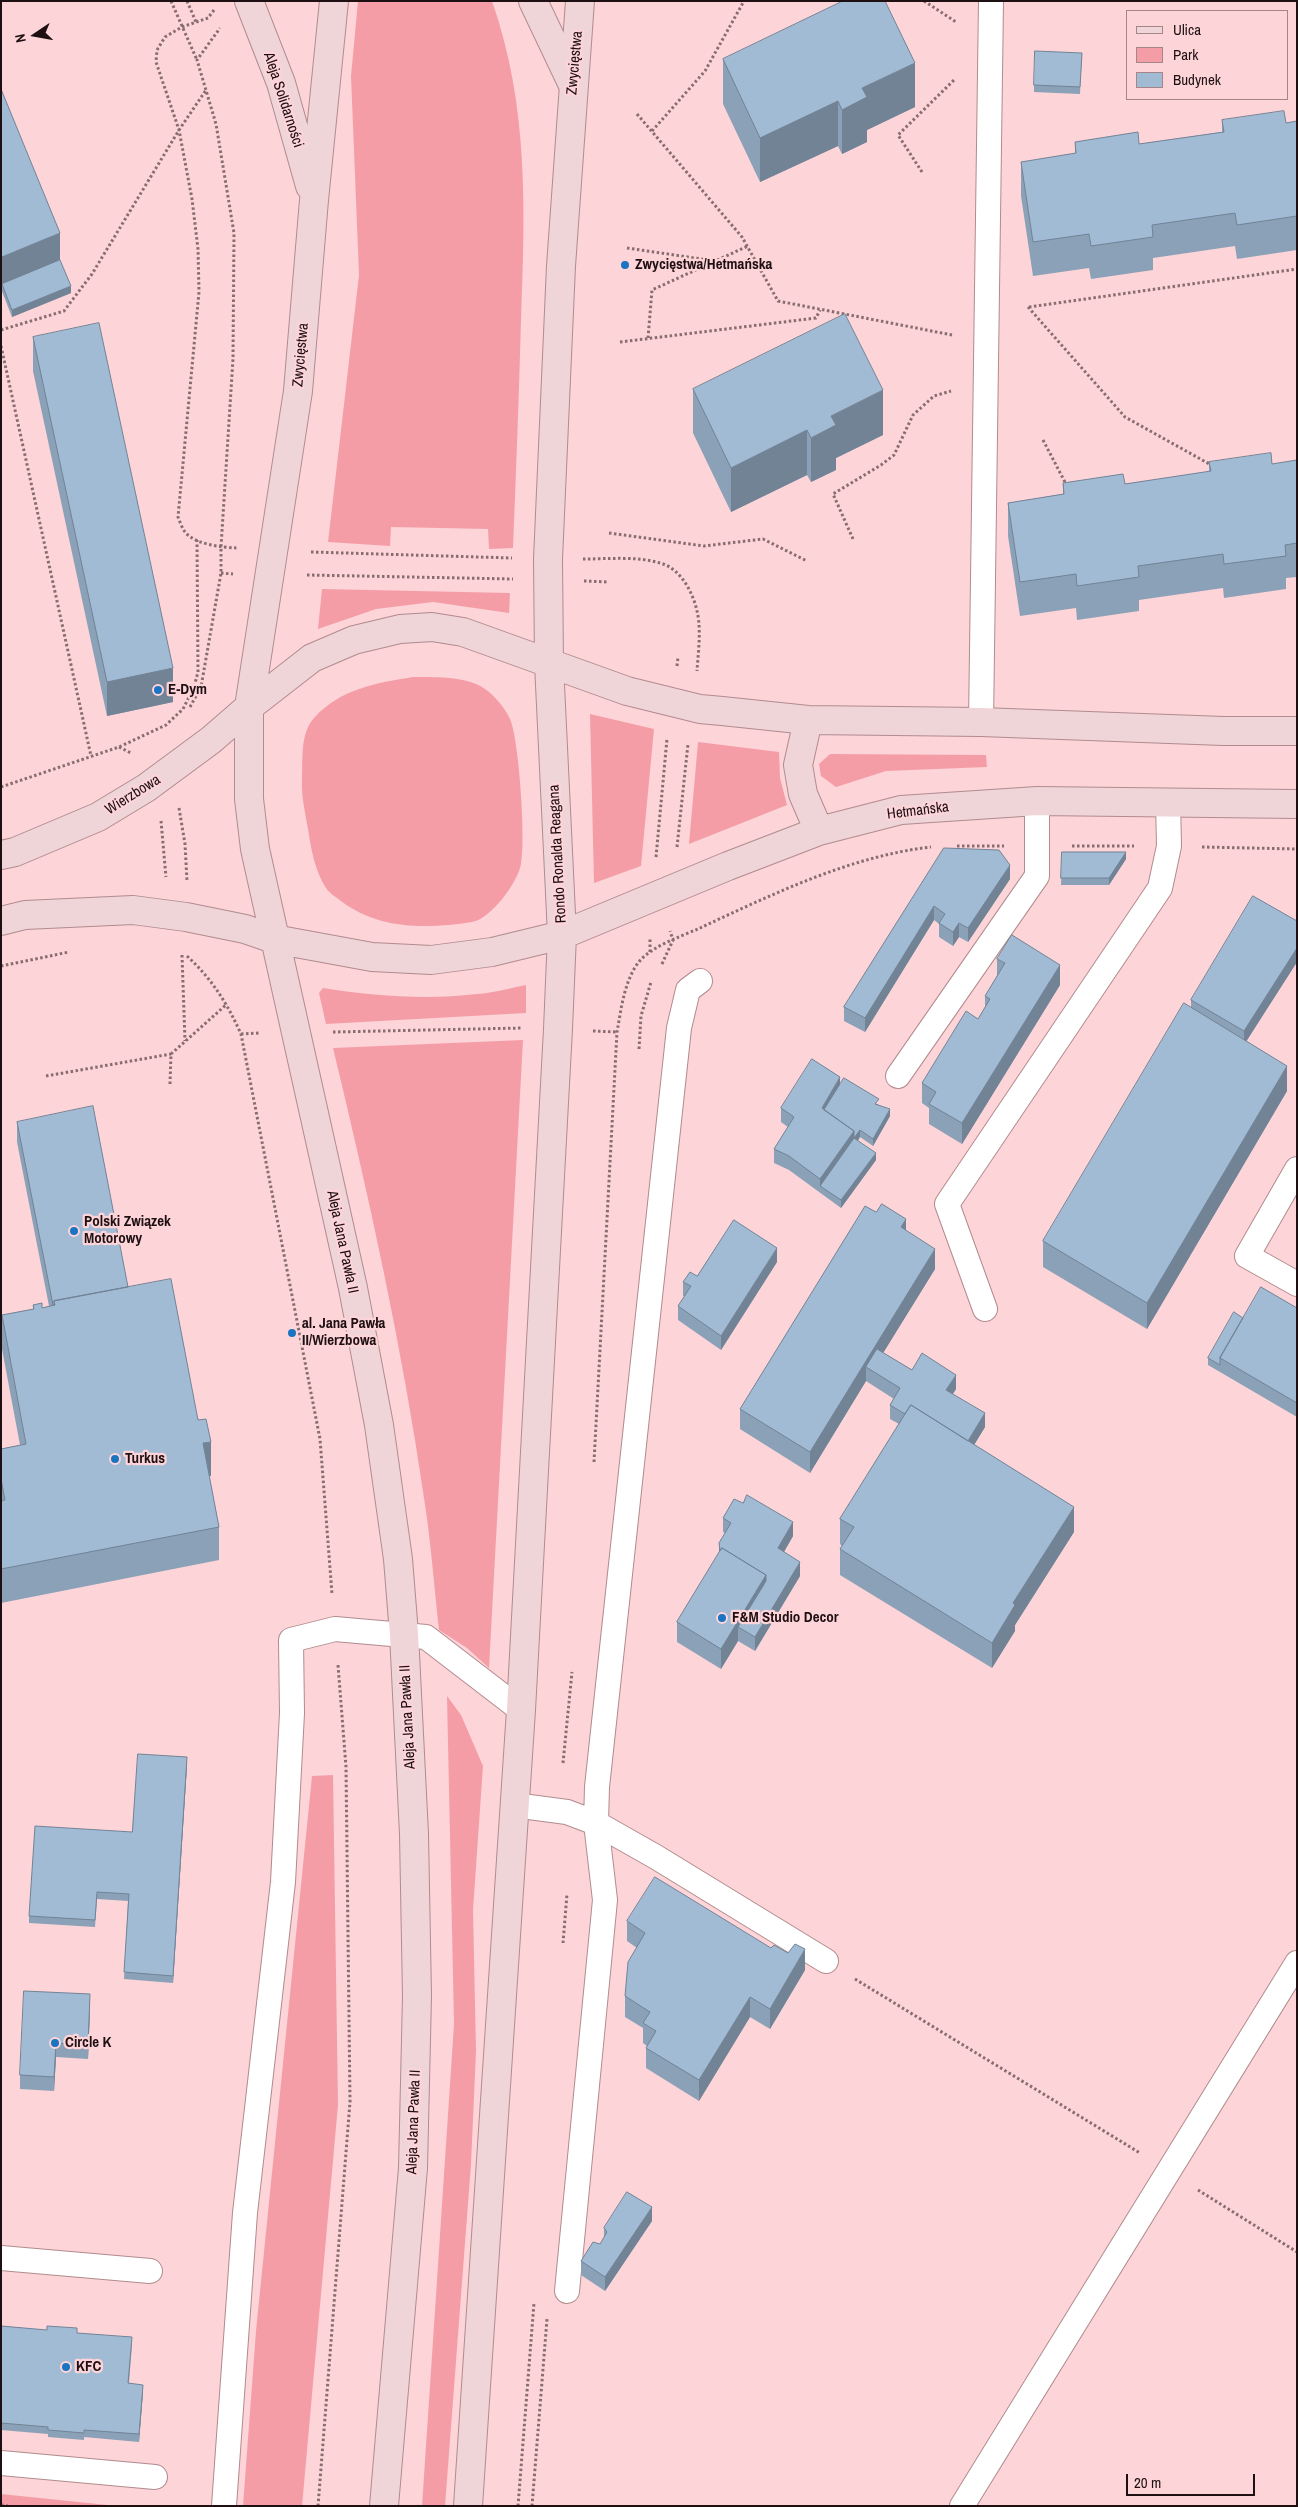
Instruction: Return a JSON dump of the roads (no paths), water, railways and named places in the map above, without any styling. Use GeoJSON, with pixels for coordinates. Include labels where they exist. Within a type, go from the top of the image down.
{"type":"FeatureCollection","features":[{"type":"Feature","properties":{"kind":"main road","name":"Aleja Solidarności"},"geometry":{"type":"LineString","coordinates":[[249,1],[281,83],[314,200]]}},
{"type":"Feature","properties":{"kind":"main road","name":"Zwycięstwa"},"geometry":{"type":"LineString","coordinates":[[249,707],[298,391],[314,200],[334,1]]}},
{"type":"Feature","properties":{"kind":"main road"},"geometry":{"type":"LineString","coordinates":[[533,1],[572,84]]}},
{"type":"Feature","properties":{"kind":"main road","name":"Zwycięstwa"},"geometry":{"type":"LineString","coordinates":[[549,664],[548,569],[560,266],[572,84],[580,1]]}},
{"type":"Feature","properties":{"kind":"main road"},"geometry":{"type":"LineString","coordinates":[[274,939],[255,849],[250,808],[249,707],[312,658],[354,640],[400,629],[432,627],[463,632],[627,691],[682,704],[808,720],[981,722],[1224,731],[1297,731]]}},
{"type":"Feature","properties":{"kind":"main road","name":"Rondo Ronalda Reagana"},"geometry":{"type":"LineString","coordinates":[[274,939],[372,957],[431,960],[492,952],[562,935],[549,664]]}},
{"type":"Feature","properties":{"kind":"main road","name":"Wierzbowa"},"geometry":{"type":"LineString","coordinates":[[1,855],[15,852],[98,817],[166,774],[211,740],[249,707]]}},
{"type":"Feature","properties":{"kind":"main road"},"geometry":{"type":"LineString","coordinates":[[808,720],[798,765],[803,794],[819,831]]}},
{"type":"Feature","properties":{"kind":"main road","name":"Hetmańska"},"geometry":{"type":"LineString","coordinates":[[562,935],[819,831],[901,810],[1037,801],[1168,801],[1297,804]]}},
{"type":"Feature","properties":{"kind":"main road"},"geometry":{"type":"LineString","coordinates":[[1,920],[25,915],[133,910],[186,917],[245,929],[274,939]]}},
{"type":"Feature","properties":{"kind":"main road"},"geometry":{"type":"LineString","coordinates":[[468,2506],[521,1710],[562,935]]}},
{"type":"Feature","properties":{"kind":"main road","name":"Aleja Jana Pawła II"},"geometry":{"type":"LineString","coordinates":[[274,939],[353,1288],[379,1425],[398,1559],[404,1634],[414,1834],[417,1977],[413,2168],[384,2506]]}},
{"type":"Feature","properties":{"kind":"lane"},"geometry":{"type":"LineString","coordinates":[[981,722],[991,1]]}},
{"type":"Feature","properties":{"kind":"lane"},"geometry":{"type":"LineString","coordinates":[[898,1076],[1037,876],[1037,801]]}},
{"type":"Feature","properties":{"kind":"lane"},"geometry":{"type":"LineString","coordinates":[[985,1309],[947,1204],[1160,888],[1169,846],[1168,801]]}},
{"type":"Feature","properties":{"kind":"lane"},"geometry":{"type":"LineString","coordinates":[[567,2291],[605,1900],[596,1823],[600,1767],[679,1028],[688,990],[700,980]]}},
{"type":"Feature","properties":{"kind":"lane"},"geometry":{"type":"LineString","coordinates":[[1297,1169],[1247,1256],[1297,1284]]}},
{"type":"Feature","properties":{"kind":"lane"},"geometry":{"type":"LineString","coordinates":[[224,2506],[244,2213],[283,1882],[292,1713],[291,1640],[334,1629],[426,1637],[521,1710]]}},
{"type":"Feature","properties":{"kind":"lane"},"geometry":{"type":"LineString","coordinates":[[514,1805],[567,1812],[596,1823],[656,1857],[826,1961]]}},
{"type":"Feature","properties":{"kind":"lane"},"geometry":{"type":"LineString","coordinates":[[962,2506],[1297,1963]]}},
{"type":"Feature","properties":{"kind":"lane"},"geometry":{"type":"LineString","coordinates":[[1,2258],[150,2272]]}},
{"type":"Feature","properties":{"kind":"lane"},"geometry":{"type":"LineString","coordinates":[[1,2463],[155,2477]]}},
{"type":"Feature","properties":{"kind":"place","name":"Zwycięstwa/Hetmańska"},"geometry":{"type":"Point","coordinates":[625,265]}},
{"type":"Feature","properties":{"kind":"place","name":"E-Dym"},"geometry":{"type":"Point","coordinates":[158,690]}},
{"type":"Feature","properties":{"kind":"place","name":"Polski Związek Motorowy"},"geometry":{"type":"Point","coordinates":[74,1231]}},
{"type":"Feature","properties":{"kind":"place","name":"al. Jana Pawła II/Wierzbowa"},"geometry":{"type":"Point","coordinates":[292,1333]}},
{"type":"Feature","properties":{"kind":"place","name":"Turkus"},"geometry":{"type":"Point","coordinates":[115,1459]}},
{"type":"Feature","properties":{"kind":"place","name":"F&M Studio Decor"},"geometry":{"type":"Point","coordinates":[722,1618]}},
{"type":"Feature","properties":{"kind":"place","name":"Circle K"},"geometry":{"type":"Point","coordinates":[55,2043]}},
{"type":"Feature","properties":{"kind":"place","name":"KFC"},"geometry":{"type":"Point","coordinates":[66,2367]}}]}
